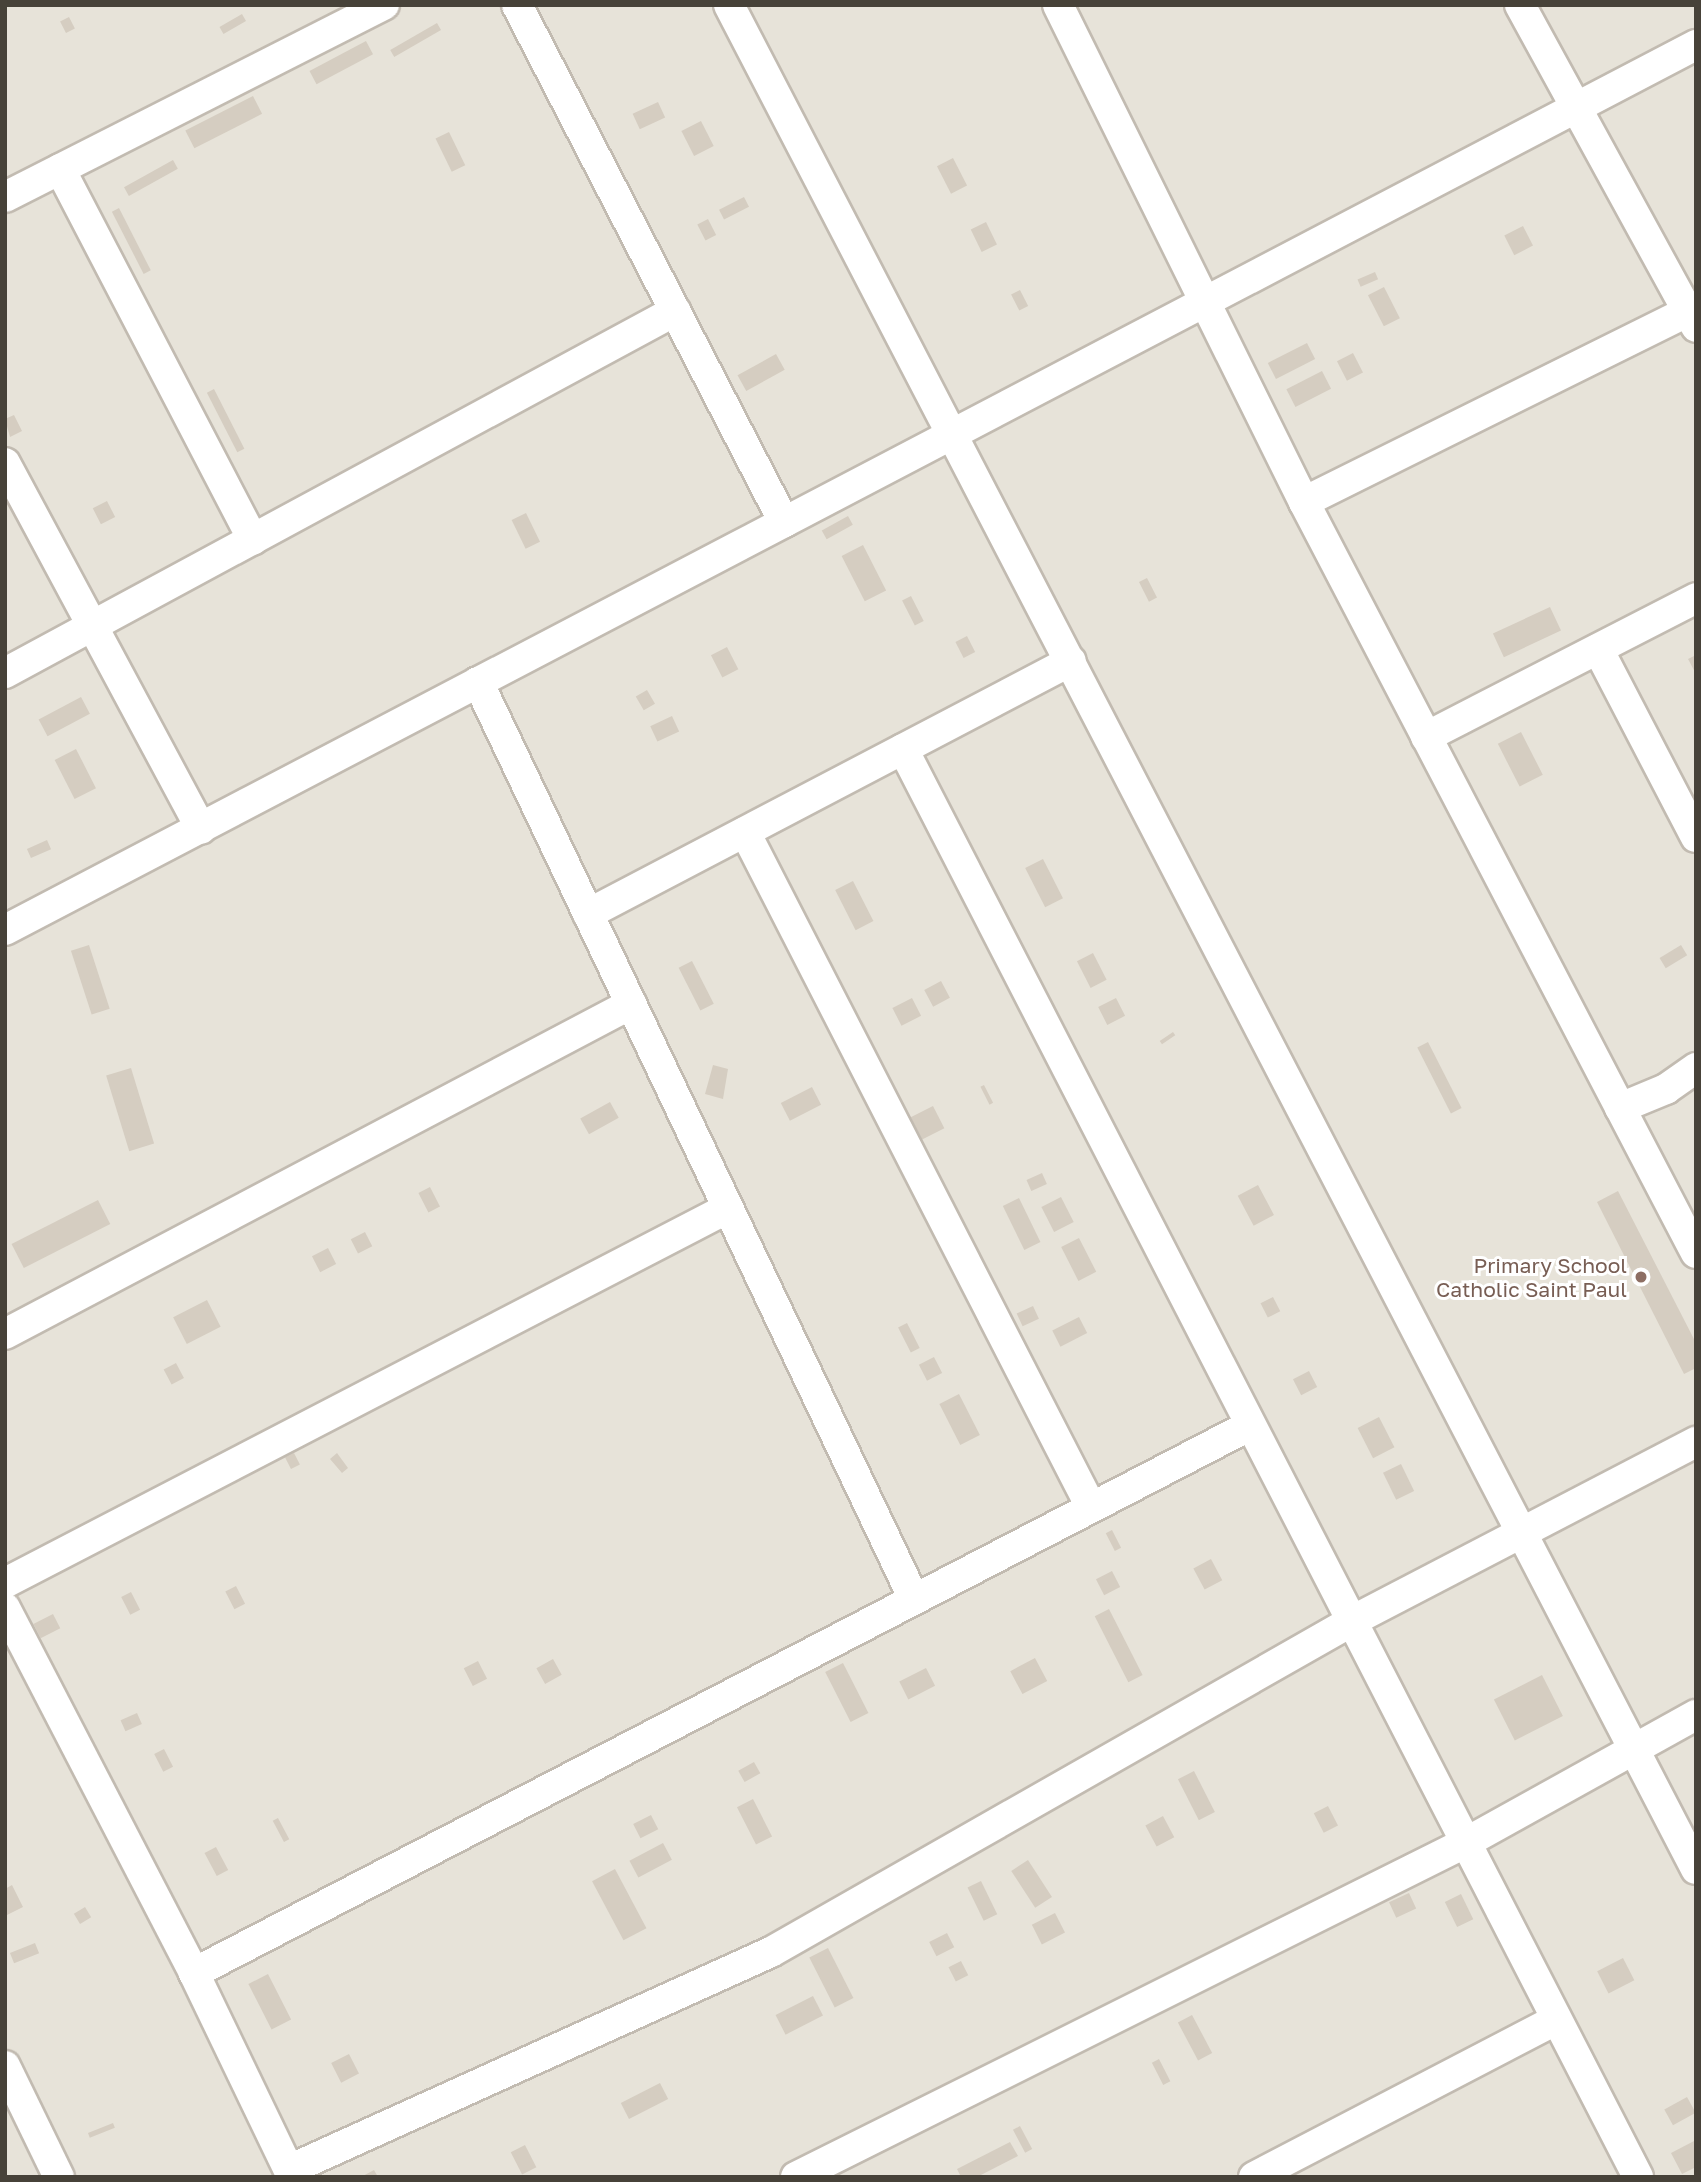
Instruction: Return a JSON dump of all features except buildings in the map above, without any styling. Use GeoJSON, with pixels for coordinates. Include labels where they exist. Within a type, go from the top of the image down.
{"type":"FeatureCollection","features":[{"type":"Feature","properties":{"kind":"street"},"geometry":{"type":"LineString","coordinates":[[5,197],[384,5]]}},
{"type":"Feature","properties":{"kind":"street"},"geometry":{"type":"LineString","coordinates":[[517,5],[784,522]]}},
{"type":"Feature","properties":{"kind":"street"},"geometry":{"type":"LineString","coordinates":[[729,5],[1696,1869]]}},
{"type":"Feature","properties":{"kind":"street"},"geometry":{"type":"LineString","coordinates":[[1058,5],[1304,502],[1696,1253]]}},
{"type":"Feature","properties":{"kind":"street"},"geometry":{"type":"LineString","coordinates":[[1304,502],[1693,315],[1573,110],[1520,5]]}},
{"type":"Feature","properties":{"kind":"street"},"geometry":{"type":"LineString","coordinates":[[5,930],[1696,45]]}},
{"type":"Feature","properties":{"kind":"street"},"geometry":{"type":"LineString","coordinates":[[60,169],[253,540]]}},
{"type":"Feature","properties":{"kind":"street"},"geometry":{"type":"LineString","coordinates":[[5,673],[675,311]]}},
{"type":"Feature","properties":{"kind":"street"},"geometry":{"type":"LineString","coordinates":[[5,463],[201,828]]}},
{"type":"Feature","properties":{"kind":"street"},"geometry":{"type":"LineString","coordinates":[[1426,737],[1696,598]]}},
{"type":"Feature","properties":{"kind":"street"},"geometry":{"type":"LineString","coordinates":[[1598,649],[1696,837]]}},
{"type":"Feature","properties":{"kind":"street"},"geometry":{"type":"LineString","coordinates":[[588,914],[1071,661]]}},
{"type":"Feature","properties":{"kind":"street"},"geometry":{"type":"LineString","coordinates":[[478,682],[914,1599]]}},
{"type":"Feature","properties":{"kind":"street"},"geometry":{"type":"LineString","coordinates":[[902,749],[1638,2177]]}},
{"type":"Feature","properties":{"kind":"street"},"geometry":{"type":"LineString","coordinates":[[745,832],[1091,1507]]}},
{"type":"Feature","properties":{"kind":"street"},"geometry":{"type":"LineString","coordinates":[[5,1334],[631,1003]]}},
{"type":"Feature","properties":{"kind":"street"},"geometry":{"type":"LineString","coordinates":[[1620,1108],[1666,1089],[1696,1068]]}},
{"type":"Feature","properties":{"kind":"street"},"geometry":{"type":"LineString","coordinates":[[5,1583],[728,1208]]}},
{"type":"Feature","properties":{"kind":"street"},"geometry":{"type":"LineString","coordinates":[[194,1973],[1249,1426]]}},
{"type":"Feature","properties":{"kind":"street"},"geometry":{"type":"LineString","coordinates":[[9,1626],[194,1973],[290,2174],[771,1952],[1352,1621],[1696,1442]]}},
{"type":"Feature","properties":{"kind":"street"},"geometry":{"type":"LineString","coordinates":[[796,2177],[1465,1843],[1696,1716]]}},
{"type":"Feature","properties":{"kind":"street"},"geometry":{"type":"LineString","coordinates":[[1254,2177],[1556,2020]]}},
{"type":"Feature","properties":{"kind":"street"},"geometry":{"type":"LineString","coordinates":[[5,2066],[13,2099],[59,2177]]}},
{"type":"Feature","properties":{"kind":"shaded area"},"geometry":{"type":"Polygon","coordinates":[[[5,5],[1696,5],[1696,2177],[5,2177],[5,5]]]}},
{"type":"Feature","properties":{"kind":"place","name":"Primary School Catholic Saint Paul"},"geometry":{"type":"Point","coordinates":[1641,1277]}}]}
